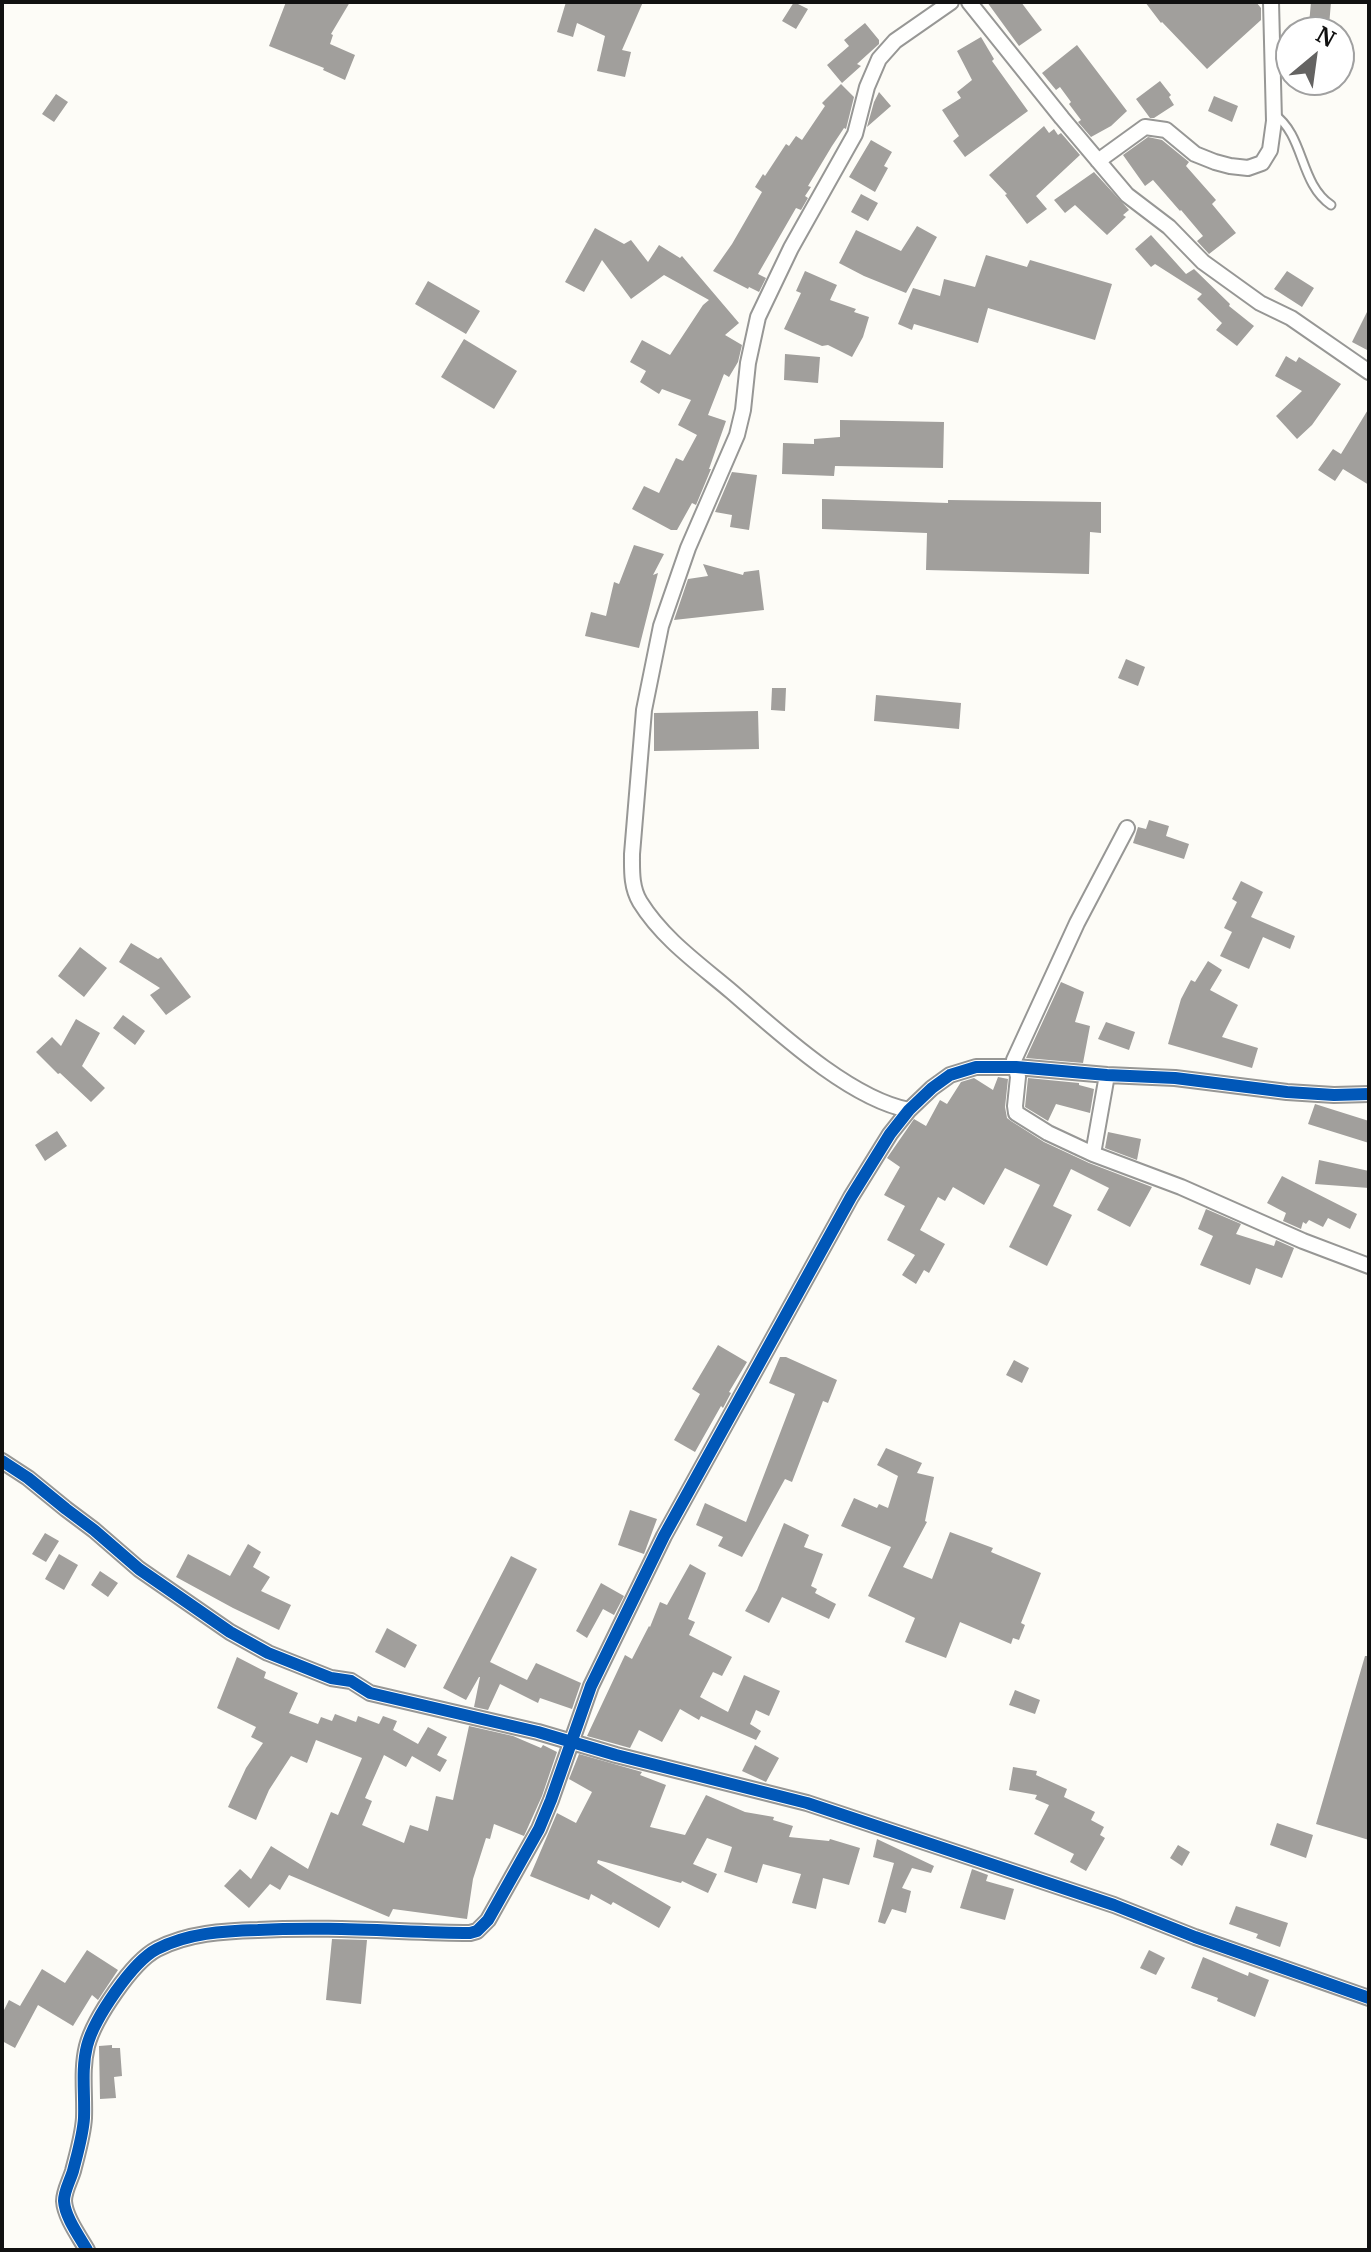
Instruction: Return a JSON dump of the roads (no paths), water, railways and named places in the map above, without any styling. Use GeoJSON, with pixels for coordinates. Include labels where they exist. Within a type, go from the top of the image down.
{"type":"FeatureCollection","features":[{"type":"Feature","properties":{"kind":"street"},"geometry":{"type":"LineString","coordinates":[[909,1110],[874,1098],[808,1056],[659,929],[635,891],[632,854],[641,735],[661,626],[688,548],[737,435],[758,317],[791,248],[855,134],[867,87],[879,59],[895,41],[951,2]]}},
{"type":"Feature","properties":{"kind":"street"},"geometry":{"type":"LineString","coordinates":[[969,2],[1127,195],[1169,227],[1203,262],[1260,303],[1291,318],[1369,372]]}},
{"type":"Feature","properties":{"kind":"street"},"geometry":{"type":"LineString","coordinates":[[1098,161],[1145,127],[1166,130],[1195,154],[1215,162],[1254,167],[1262,163],[1270,150],[1274,114],[1271,2]]}},
{"type":"Feature","properties":{"kind":"street"},"geometry":{"type":"LineString","coordinates":[[1127,828],[1049,981],[1014,1058],[1019,1085],[1016,1113],[1048,1133],[1093,1154],[1181,1187],[1303,1241],[1369,1266]]}},
{"type":"Feature","properties":{"kind":"street"},"geometry":{"type":"LineString","coordinates":[[87,2250],[64,2201],[84,2118],[82,2094],[86,2053],[94,2029],[133,1968],[156,1949],[202,1934],[287,1928],[470,1933],[477,1931],[492,1915],[539,1829],[591,1686],[664,1536],[851,1197],[890,1134],[932,1088],[950,1075],[976,1067],[1016,1067],[1175,1078],[1287,1092],[1369,1094]]}},
{"type":"Feature","properties":{"kind":"street"},"geometry":{"type":"LineString","coordinates":[[1093,1154],[1107,1075]]}},
{"type":"Feature","properties":{"kind":"street"},"geometry":{"type":"LineString","coordinates":[[2,1461],[28,1478],[162,1586],[230,1632],[268,1653],[331,1678],[351,1681],[370,1693],[572,1741],[839,1813],[1114,1905],[1369,1998]]}},
{"type":"Feature","properties":{"kind":"lane"},"geometry":{"type":"LineString","coordinates":[[1274,114],[1288,126],[1315,190],[1331,205]]}}]}
